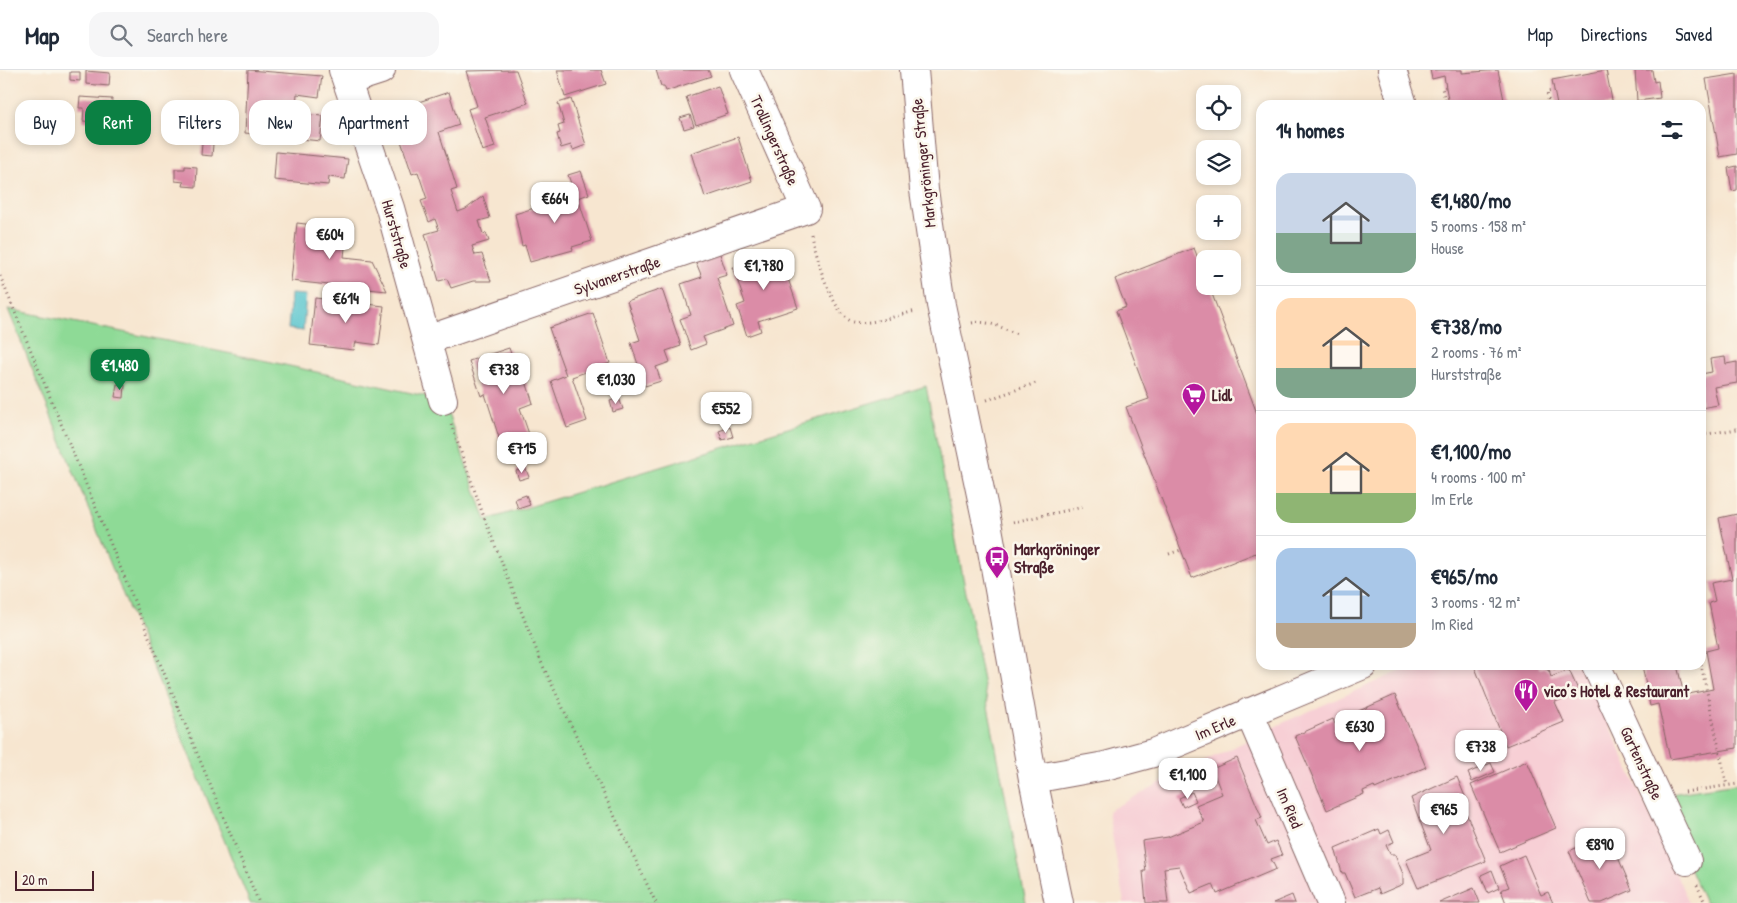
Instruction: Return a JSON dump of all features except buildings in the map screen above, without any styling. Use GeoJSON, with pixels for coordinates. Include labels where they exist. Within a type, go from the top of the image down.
{"type":"FeatureCollection","features":[{"type":"Feature","properties":{"kind":"street"},"geometry":{"type":"LineString","coordinates":[[345,76],[381,70]]}},
{"type":"Feature","properties":{"kind":"street","name":"Trollingerstraße"},"geometry":{"type":"LineString","coordinates":[[744,70],[806,209]]}},
{"type":"Feature","properties":{"kind":"street","name":"Markgröninger Straße"},"geometry":{"type":"LineString","coordinates":[[914,70],[924,190],[943,317],[988,528],[1033,779],[1059,903]]}},
{"type":"Feature","properties":{"kind":"street"},"geometry":{"type":"LineString","coordinates":[[1392,70],[1401,100]]}},
{"type":"Feature","properties":{"kind":"street","name":"Hurststraße"},"geometry":{"type":"LineString","coordinates":[[345,76],[390,208],[443,400]]}},
{"type":"Feature","properties":{"kind":"street","name":"Sylvanerstraße"},"geometry":{"type":"LineString","coordinates":[[427,340],[806,209]]}},
{"type":"Feature","properties":{"kind":"street","name":"Im Erle"},"geometry":{"type":"LineString","coordinates":[[1033,779],[1105,766],[1153,753],[1351,670]]}},
{"type":"Feature","properties":{"kind":"street","name":"Gartenstraße"},"geometry":{"type":"LineString","coordinates":[[1598,670],[1687,861]]}},
{"type":"Feature","properties":{"kind":"street","name":"Im Ried"},"geometry":{"type":"LineString","coordinates":[[1249,712],[1331,903]]}},
{"type":"Feature","properties":{"kind":"path"},"geometry":{"type":"LineString","coordinates":[[1445,100],[1442,88],[1446,87]]}},
{"type":"Feature","properties":{"kind":"path"},"geometry":{"type":"LineString","coordinates":[[1548,100],[1547,92],[1554,91]]}},
{"type":"Feature","properties":{"kind":"path"},"geometry":{"type":"LineString","coordinates":[[806,209],[812,241],[834,304],[843,316],[853,322],[943,317],[993,324],[1017,334]]}},
{"type":"Feature","properties":{"kind":"path"},"geometry":{"type":"LineString","coordinates":[[0,276],[259,903]]}},
{"type":"Feature","properties":{"kind":"path"},"geometry":{"type":"LineString","coordinates":[[961,408],[1036,383]]}},
{"type":"Feature","properties":{"kind":"path"},"geometry":{"type":"LineString","coordinates":[[443,400],[486,520],[542,664],[656,903]]}},
{"type":"Feature","properties":{"kind":"path"},"geometry":{"type":"LineString","coordinates":[[1706,435],[1737,429]]}},
{"type":"Feature","properties":{"kind":"path"},"geometry":{"type":"LineString","coordinates":[[988,528],[1083,507]]}},
{"type":"Feature","properties":{"kind":"path"},"geometry":{"type":"LineString","coordinates":[[1169,554],[1181,550]]}},
{"type":"Feature","properties":{"kind":"path"},"geometry":{"type":"LineString","coordinates":[[1702,670],[1727,786]]}},
{"type":"Feature","properties":{"kind":"path"},"geometry":{"type":"LineString","coordinates":[[1657,796],[1737,784]]}},
{"type":"Feature","properties":{"kind":"shaded area"},"geometry":{"type":"Polygon","coordinates":[[[1403,670],[1582,670],[1588,678],[1689,903],[1124,903],[1108,811],[1160,783],[1289,720],[1403,670]]]}},
{"type":"Feature","properties":{"kind":"green space"},"geometry":{"type":"Polygon","coordinates":[[[8,309],[267,361],[443,400],[486,520],[926,386],[1026,903],[250,903],[8,309]]]}},
{"type":"Feature","properties":{"kind":"green space"},"geometry":{"type":"Polygon","coordinates":[[[1737,784],[1737,903],[1705,903],[1657,796],[1737,784]]]}},
{"type":"Feature","properties":{"kind":"water"},"geometry":{"type":"Polygon","coordinates":[[[291,294],[306,295],[303,331],[288,329],[291,294]]]}},
{"type":"Feature","properties":{"kind":"place","name":"Lidl"},"geometry":{"type":"Point","coordinates":[1194,416]}},
{"type":"Feature","properties":{"kind":"place","name":"Markgröninger Straße"},"geometry":{"type":"Point","coordinates":[997,579]}},
{"type":"Feature","properties":{"kind":"place","name":"vico’s Hotel & Restaurant"},"geometry":{"type":"Point","coordinates":[1526,712]}}]}
